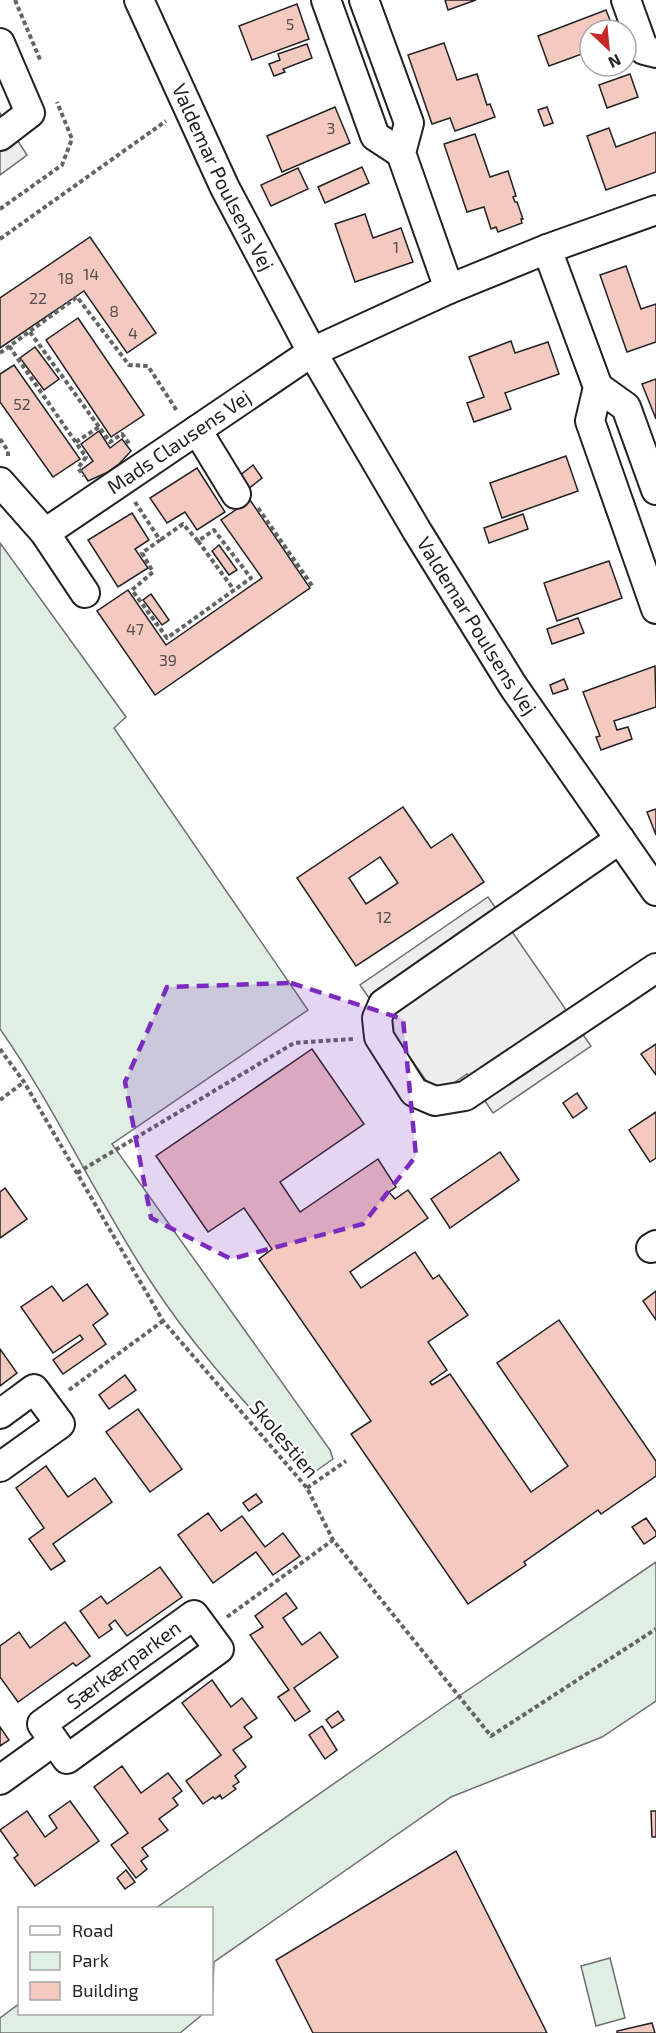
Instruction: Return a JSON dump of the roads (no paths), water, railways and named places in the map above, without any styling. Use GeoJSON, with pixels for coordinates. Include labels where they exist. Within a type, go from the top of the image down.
{"type":"FeatureCollection","features":[{"type":"Feature","properties":{"kind":"street","name":"Valdemar Poulsens Vej"},"geometry":{"type":"LineString","coordinates":[[139,0],[225,188],[312,351],[423,541],[513,686],[656,891]]}},
{"type":"Feature","properties":{"kind":"street"},"geometry":{"type":"LineString","coordinates":[[326,0],[375,136],[401,153]]}},
{"type":"Feature","properties":{"kind":"street"},"geometry":{"type":"LineString","coordinates":[[364,0],[409,123],[401,153],[449,289]]}},
{"type":"Feature","properties":{"kind":"street"},"geometry":{"type":"LineString","coordinates":[[626,0],[644,50],[656,53]]}},
{"type":"Feature","properties":{"kind":"street"},"geometry":{"type":"LineString","coordinates":[[0,43],[30,113],[0,136]]}},
{"type":"Feature","properties":{"kind":"street"},"geometry":{"type":"LineString","coordinates":[[312,351],[449,289],[547,249],[656,210]]}},
{"type":"Feature","properties":{"kind":"street"},"geometry":{"type":"LineString","coordinates":[[547,249],[598,387],[590,421],[656,609]]}},
{"type":"Feature","properties":{"kind":"street","name":"Mads Clausens Vej"},"geometry":{"type":"LineString","coordinates":[[45,533],[312,351]]}},
{"type":"Feature","properties":{"kind":"street"},"geometry":{"type":"LineString","coordinates":[[598,387],[626,407],[656,490]]}},
{"type":"Feature","properties":{"kind":"street"},"geometry":{"type":"LineString","coordinates":[[194,432],[236,494]]}},
{"type":"Feature","properties":{"kind":"street"},"geometry":{"type":"LineString","coordinates":[[0,482],[45,533],[85,593]]}},
{"type":"Feature","properties":{"kind":"street"},"geometry":{"type":"LineString","coordinates":[[620,839],[383,1004],[377,1018],[379,1037],[414,1092],[435,1101],[465,1096],[656,968]]}},
{"type":"Feature","properties":{"kind":"street"},"geometry":{"type":"LineString","coordinates":[[0,1414],[34,1389],[60,1424],[0,1467]]}},
{"type":"Feature","properties":{"kind":"street","name":"Særkærparken"},"geometry":{"type":"LineString","coordinates":[[194,1615],[219,1649],[67,1759],[54,1742],[42,1724],[194,1615]]}},
{"type":"Feature","properties":{"kind":"street"},"geometry":{"type":"LineString","coordinates":[[0,1780],[54,1742]]}}]}
